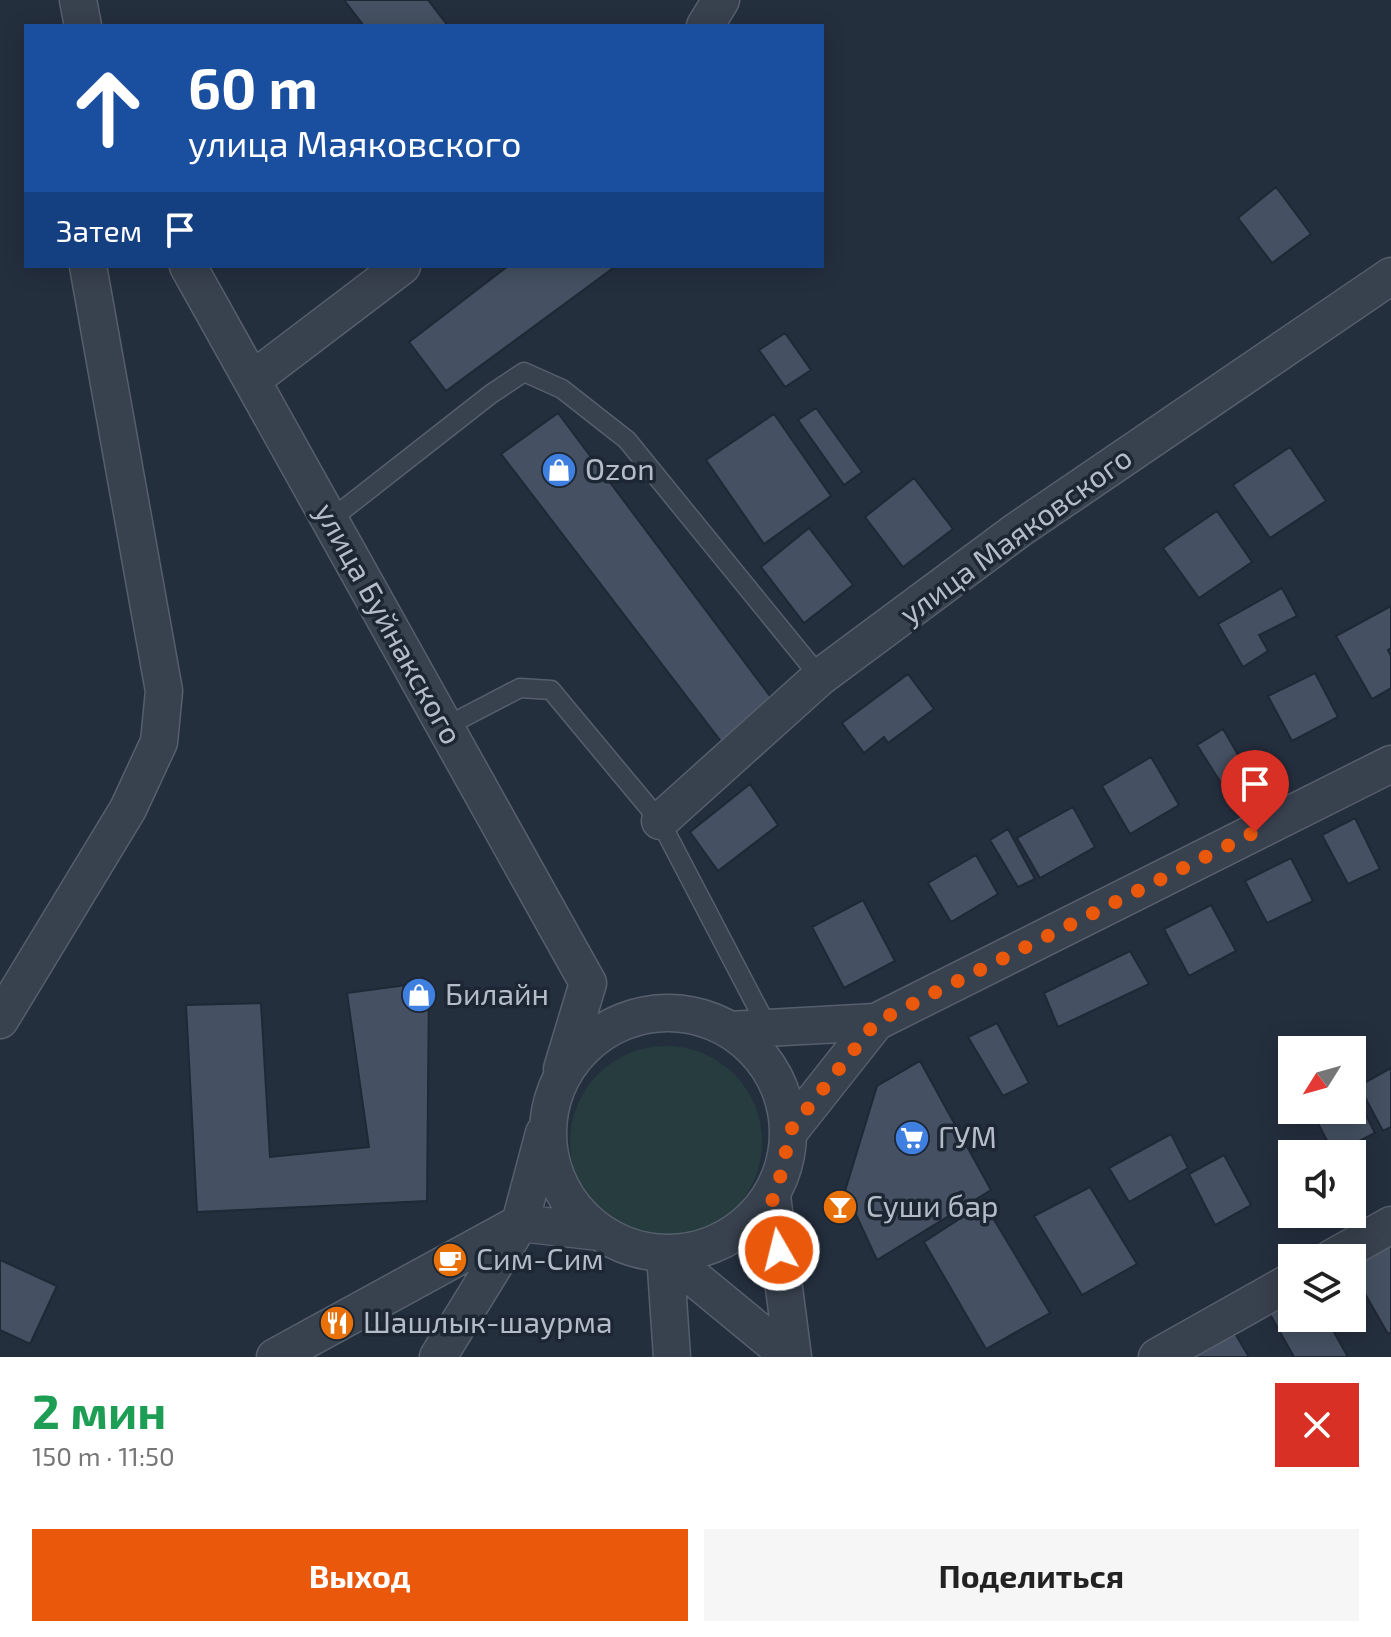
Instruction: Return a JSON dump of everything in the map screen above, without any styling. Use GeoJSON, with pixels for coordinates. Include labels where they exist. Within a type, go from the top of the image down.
{"type":"FeatureCollection","features":[{"type":"Feature","properties":{"kind":"street"},"geometry":{"type":"LineString","coordinates":[[78,0],[83,24]]}},
{"type":"Feature","properties":{"kind":"street"},"geometry":{"type":"LineString","coordinates":[[706,24],[721,0]]}},
{"type":"Feature","properties":{"kind":"street"},"geometry":{"type":"LineString","coordinates":[[0,1020],[128,809],[159,742],[164,691],[88,268]]}},
{"type":"Feature","properties":{"kind":"street","name":"улица Буйнакского"},"geometry":{"type":"LineString","coordinates":[[189,268],[588,983]]}},
{"type":"Feature","properties":{"kind":"street"},"geometry":{"type":"LineString","coordinates":[[252,380],[399,268]]}},
{"type":"Feature","properties":{"kind":"street","name":"улица Маяковского"},"geometry":{"type":"LineString","coordinates":[[660,821],[820,677],[1018,530],[1391,276]]}},
{"type":"Feature","properties":{"kind":"street"},"geometry":{"type":"LineString","coordinates":[[730,1030],[876,1022],[1391,764]]}},
{"type":"Feature","properties":{"kind":"street"},"geometry":{"type":"LineString","coordinates":[[438,1357],[520,1223],[548,1119],[588,983],[658,1013],[697,1016],[730,1030],[758,1053],[774,1080],[782,1094],[789,1132],[783,1170],[772,1196],[738,1233],[694,1251],[665,1254],[628,1248],[599,1232],[568,1201],[550,1161],[548,1119]]}},
{"type":"Feature","properties":{"kind":"street"},"geometry":{"type":"LineString","coordinates":[[559,1081],[581,1049],[616,1024],[658,1013]]}},
{"type":"Feature","properties":{"kind":"street"},"geometry":{"type":"LineString","coordinates":[[789,1132],[876,1022]]}},
{"type":"Feature","properties":{"kind":"street"},"geometry":{"type":"LineString","coordinates":[[772,1196],[792,1357]]}},
{"type":"Feature","properties":{"kind":"street"},"geometry":{"type":"LineString","coordinates":[[275,1357],[520,1223],[599,1232]]}},
{"type":"Feature","properties":{"kind":"street"},"geometry":{"type":"LineString","coordinates":[[1357,1244],[1391,1225]]}},
{"type":"Feature","properties":{"kind":"street"},"geometry":{"type":"LineString","coordinates":[[665,1254],[672,1357]]}},
{"type":"Feature","properties":{"kind":"street"},"geometry":{"type":"LineString","coordinates":[[665,1254],[792,1357]]}},
{"type":"Feature","properties":{"kind":"street"},"geometry":{"type":"LineString","coordinates":[[1157,1357],[1278,1289]]}},
{"type":"Feature","properties":{"kind":"lane"},"geometry":{"type":"LineString","coordinates":[[330,520],[491,394],[524,372],[562,389],[627,440],[820,677]]}},
{"type":"Feature","properties":{"kind":"lane"},"geometry":{"type":"LineString","coordinates":[[445,727],[520,688],[551,690],[660,821],[768,1028]]}},
{"type":"Feature","properties":{"kind":"green space"},"geometry":{"type":"Polygon","coordinates":[[[666,1046],[703,1053],[734,1074],[755,1105],[762,1142],[755,1179],[734,1210],[703,1231],[666,1238],[629,1231],[598,1210],[577,1179],[570,1142],[577,1105],[598,1074],[629,1053],[666,1046]]]}},
{"type":"Feature","properties":{"kind":"building"},"geometry":{"type":"Polygon","coordinates":[[[344,0],[428,0],[446,24],[362,24],[344,0]]]}},
{"type":"Feature","properties":{"kind":"building"},"geometry":{"type":"Polygon","coordinates":[[[1276,187],[1311,234],[1272,263],[1238,218],[1276,187]]]}},
{"type":"Feature","properties":{"kind":"building"},"geometry":{"type":"Polygon","coordinates":[[[505,268],[613,268],[446,391],[409,342],[505,268]]]}},
{"type":"Feature","properties":{"kind":"building"},"geometry":{"type":"Polygon","coordinates":[[[785,333],[811,370],[785,387],[759,350],[785,333]]]}},
{"type":"Feature","properties":{"kind":"building"},"geometry":{"type":"Polygon","coordinates":[[[816,408],[862,472],[844,485],[798,420],[816,408]]]}},
{"type":"Feature","properties":{"kind":"building"},"geometry":{"type":"Polygon","coordinates":[[[558,413],[776,704],[723,744],[501,454],[558,413]]]}},
{"type":"Feature","properties":{"kind":"building"},"geometry":{"type":"Polygon","coordinates":[[[774,414],[831,496],[764,544],[706,460],[774,414]]]}},
{"type":"Feature","properties":{"kind":"building"},"geometry":{"type":"Polygon","coordinates":[[[1290,447],[1326,501],[1270,538],[1233,485],[1290,447]]]}},
{"type":"Feature","properties":{"kind":"building"},"geometry":{"type":"Polygon","coordinates":[[[914,478],[953,529],[903,567],[865,517],[914,478]]]}},
{"type":"Feature","properties":{"kind":"building"},"geometry":{"type":"Polygon","coordinates":[[[1217,511],[1252,562],[1199,598],[1163,548],[1217,511]]]}},
{"type":"Feature","properties":{"kind":"building"},"geometry":{"type":"Polygon","coordinates":[[[809,528],[853,585],[804,623],[761,567],[809,528]]]}},
{"type":"Feature","properties":{"kind":"building"},"geometry":{"type":"Polygon","coordinates":[[[1282,588],[1297,616],[1259,635],[1268,651],[1243,667],[1218,624],[1282,588]]]}},
{"type":"Feature","properties":{"kind":"building"},"geometry":{"type":"Polygon","coordinates":[[[1391,606],[1391,648],[1388,650],[1391,656],[1391,688],[1372,699],[1336,636],[1391,606]]]}},
{"type":"Feature","properties":{"kind":"building"},"geometry":{"type":"Polygon","coordinates":[[[1315,673],[1338,717],[1292,741],[1268,696],[1315,673]]]}},
{"type":"Feature","properties":{"kind":"building"},"geometry":{"type":"Polygon","coordinates":[[[908,674],[934,709],[888,743],[884,737],[864,753],[842,723],[908,674]]]}},
{"type":"Feature","properties":{"kind":"building"},"geometry":{"type":"Polygon","coordinates":[[[1223,729],[1247,770],[1221,783],[1197,745],[1223,729]]]}},
{"type":"Feature","properties":{"kind":"building"},"geometry":{"type":"Polygon","coordinates":[[[1151,757],[1179,805],[1130,834],[1102,786],[1151,757]]]}},
{"type":"Feature","properties":{"kind":"building"},"geometry":{"type":"Polygon","coordinates":[[[750,784],[778,825],[718,871],[690,832],[750,784]]]}},
{"type":"Feature","properties":{"kind":"building"},"geometry":{"type":"Polygon","coordinates":[[[1073,807],[1095,847],[1040,878],[1017,838],[1073,807]]]}},
{"type":"Feature","properties":{"kind":"building"},"geometry":{"type":"Polygon","coordinates":[[[1355,818],[1380,869],[1348,884],[1322,835],[1355,818]]]}},
{"type":"Feature","properties":{"kind":"building"},"geometry":{"type":"Polygon","coordinates":[[[1008,829],[1035,879],[1018,887],[990,840],[1008,829]]]}},
{"type":"Feature","properties":{"kind":"building"},"geometry":{"type":"Polygon","coordinates":[[[976,855],[998,894],[951,922],[928,883],[976,855]]]}},
{"type":"Feature","properties":{"kind":"building"},"geometry":{"type":"Polygon","coordinates":[[[1291,858],[1313,901],[1267,923],[1245,881],[1291,858]]]}},
{"type":"Feature","properties":{"kind":"building"},"geometry":{"type":"Polygon","coordinates":[[[863,900],[895,961],[844,988],[812,927],[863,900]]]}},
{"type":"Feature","properties":{"kind":"building"},"geometry":{"type":"Polygon","coordinates":[[[1211,905],[1236,951],[1189,976],[1164,929],[1211,905]]]}},
{"type":"Feature","properties":{"kind":"building"},"geometry":{"type":"Polygon","coordinates":[[[1130,951],[1149,984],[1058,1027],[1044,993],[1130,951]]]}},
{"type":"Feature","properties":{"kind":"building"},"geometry":{"type":"Polygon","coordinates":[[[429,982],[427,1201],[197,1212],[186,1005],[261,1003],[270,1157],[369,1147],[347,993],[429,982]]]}},
{"type":"Feature","properties":{"kind":"building"},"geometry":{"type":"Polygon","coordinates":[[[997,1023],[1029,1083],[1003,1096],[968,1037],[997,1023]]]}},
{"type":"Feature","properties":{"kind":"building","name":"ГУМ"},"geometry":{"type":"Polygon","coordinates":[[[920,1061],[991,1190],[877,1260],[845,1191],[877,1086],[920,1061]]]}},
{"type":"Feature","properties":{"kind":"building"},"geometry":{"type":"Polygon","coordinates":[[[1391,1068],[1391,1127],[1383,1131],[1366,1099],[1366,1082],[1391,1068]]]}},
{"type":"Feature","properties":{"kind":"building"},"geometry":{"type":"Polygon","coordinates":[[[1366,1115],[1375,1133],[1361,1140],[1327,1140],[1318,1124],[1366,1124],[1366,1115]]]}},
{"type":"Feature","properties":{"kind":"building"},"geometry":{"type":"Polygon","coordinates":[[[1171,1134],[1188,1168],[1129,1202],[1109,1168],[1171,1134]]]}},
{"type":"Feature","properties":{"kind":"building"},"geometry":{"type":"Polygon","coordinates":[[[1224,1155],[1251,1205],[1215,1225],[1189,1174],[1224,1155]]]}},
{"type":"Feature","properties":{"kind":"building"},"geometry":{"type":"Polygon","coordinates":[[[1090,1187],[1137,1264],[1082,1295],[1034,1216],[1090,1187]]]}},
{"type":"Feature","properties":{"kind":"building"},"geometry":{"type":"Polygon","coordinates":[[[984,1203],[1050,1313],[986,1349],[924,1242],[984,1203]]]}},
{"type":"Feature","properties":{"kind":"building"},"geometry":{"type":"Polygon","coordinates":[[[1391,1243],[1391,1332],[1388,1334],[1366,1296],[1366,1257],[1391,1243]]]}},
{"type":"Feature","properties":{"kind":"building"},"geometry":{"type":"Polygon","coordinates":[[[0,1260],[57,1286],[30,1344],[0,1330],[0,1260]]]}},
{"type":"Feature","properties":{"kind":"building"},"geometry":{"type":"Polygon","coordinates":[[[1278,1303],[1278,1329],[1267,1309],[1278,1303]]]}},
{"type":"Feature","properties":{"kind":"building"},"geometry":{"type":"Polygon","coordinates":[[[1233,1330],[1249,1357],[1191,1357],[1233,1330]]]}},
{"type":"Feature","properties":{"kind":"building"},"geometry":{"type":"Polygon","coordinates":[[[1280,1332],[1334,1332],[1348,1357],[1294,1357],[1280,1332]]]}},
{"type":"Feature","properties":{"kind":"place","name":"Ozon"},"geometry":{"type":"Point","coordinates":[559,470]}},
{"type":"Feature","properties":{"kind":"place","name":"Билайн"},"geometry":{"type":"Point","coordinates":[419,995]}},
{"type":"Feature","properties":{"kind":"place","name":"ГУМ"},"geometry":{"type":"Point","coordinates":[912,1138]}},
{"type":"Feature","properties":{"kind":"place","name":"Суши бар"},"geometry":{"type":"Point","coordinates":[840,1207]}},
{"type":"Feature","properties":{"kind":"place","name":"Сим-Сим"},"geometry":{"type":"Point","coordinates":[450,1260]}},
{"type":"Feature","properties":{"kind":"place","name":"Шашлык-шаурма"},"geometry":{"type":"Point","coordinates":[337,1323]}},
{"type":"Feature","properties":{"kind":"route"},"geometry":{"type":"LineString","coordinates":[[779,1250],[772,1196],[783,1170],[789,1132],[876,1022],[1255,832]]}}]}
